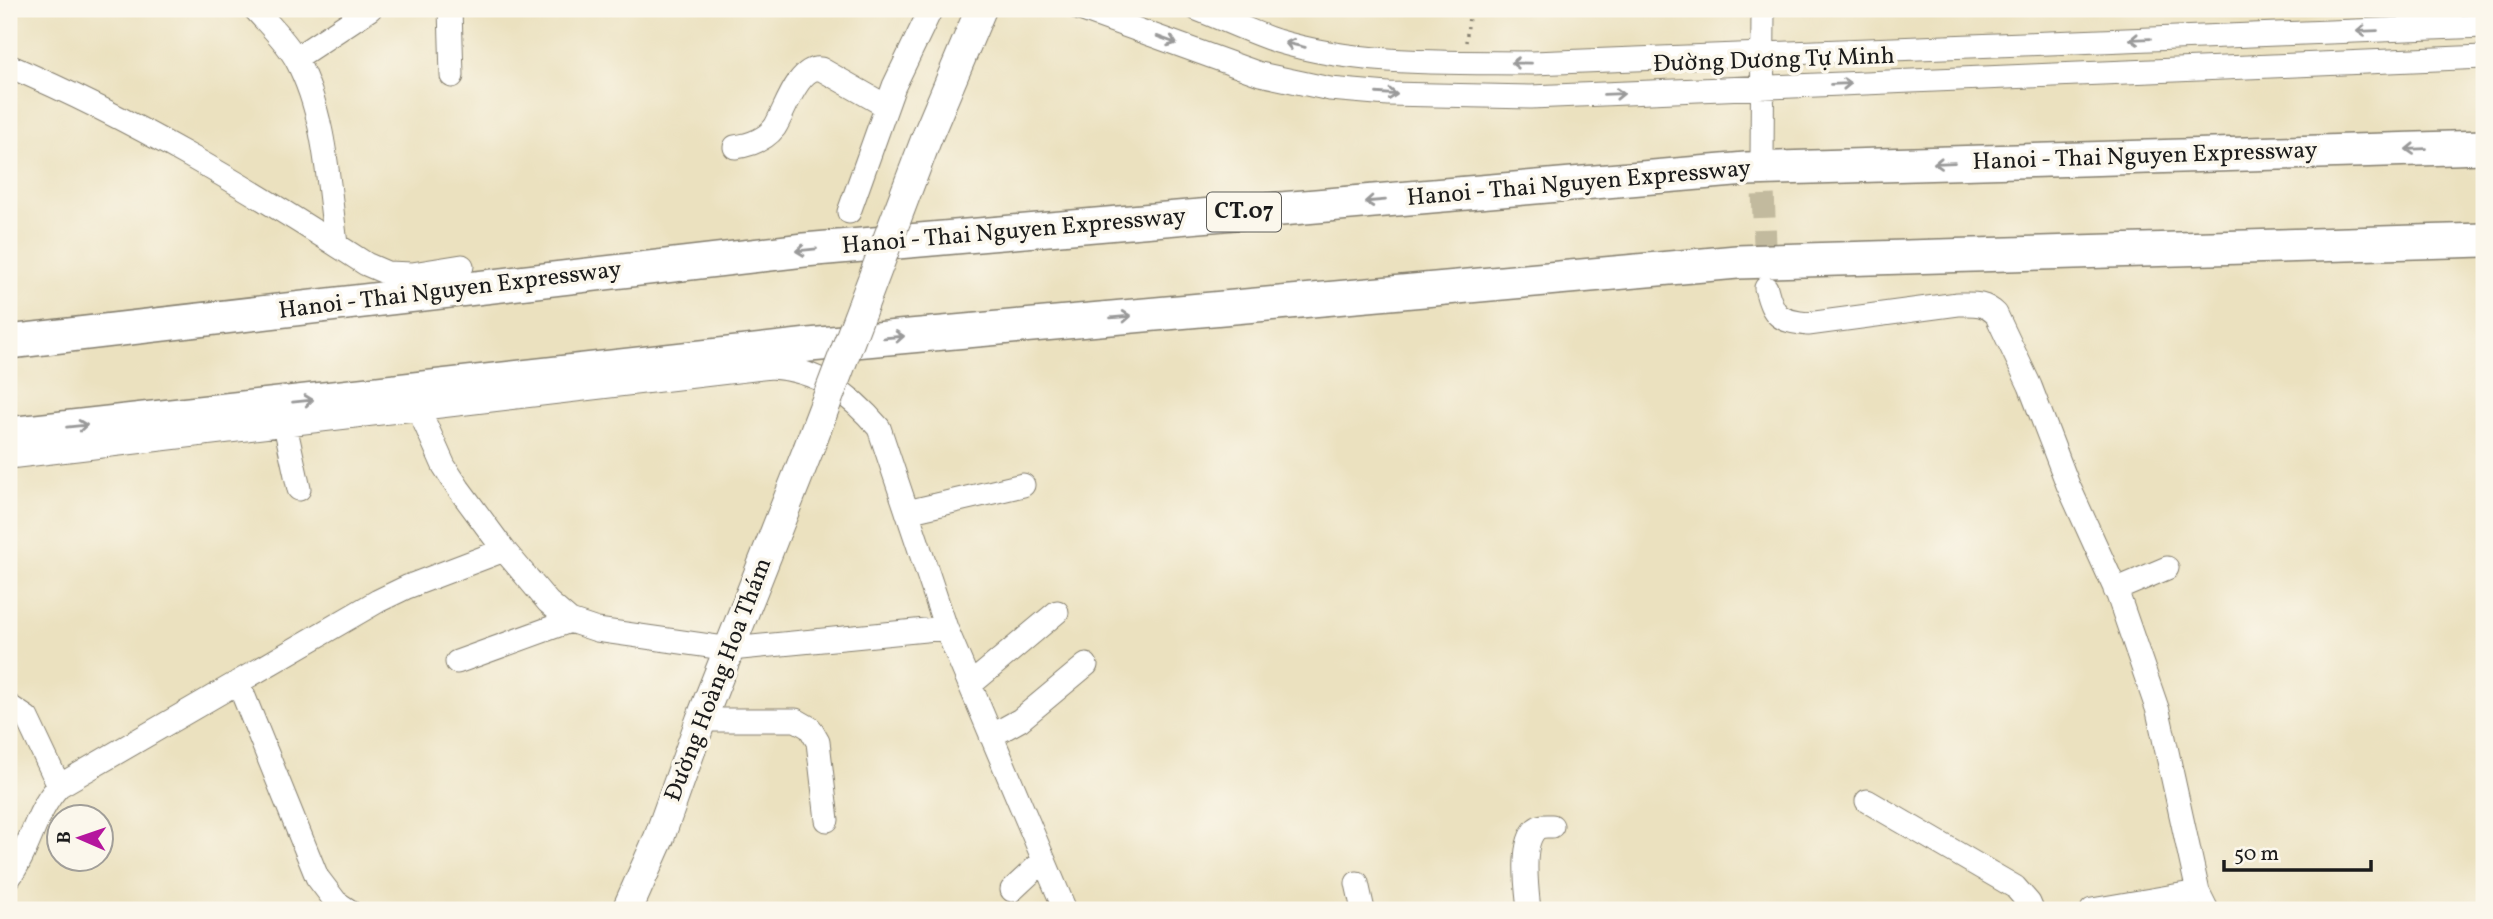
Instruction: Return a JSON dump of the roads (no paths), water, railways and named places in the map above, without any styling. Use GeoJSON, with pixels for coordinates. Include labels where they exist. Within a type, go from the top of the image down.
{"type":"FeatureCollection","features":[{"type":"Feature","properties":{"kind":"highway","name":"Hanoi - Thai Nguyen Expressway"},"geometry":{"type":"LineString","coordinates":[[9,342],[804,250],[1746,169],[2484,147]]}},
{"type":"Feature","properties":{"kind":"highway"},"geometry":{"type":"LineString","coordinates":[[9,434],[809,345],[1737,262],[2484,240]]}},
{"type":"Feature","properties":{"kind":"main road","name":"Đường Hoàng Hoa Thám"},"geometry":{"type":"LineString","coordinates":[[627,910],[659,838],[701,720],[808,450],[927,137],[981,9]]}},
{"type":"Feature","properties":{"kind":"street"},"geometry":{"type":"LineString","coordinates":[[255,9],[296,58],[311,96],[322,136],[336,244]]}},
{"type":"Feature","properties":{"kind":"street"},"geometry":{"type":"LineString","coordinates":[[296,58],[370,9]]}},
{"type":"Feature","properties":{"kind":"street"},"geometry":{"type":"LineString","coordinates":[[450,9],[452,76]]}},
{"type":"Feature","properties":{"kind":"street"},"geometry":{"type":"LineString","coordinates":[[849,212],[886,106],[930,9]]}},
{"type":"Feature","properties":{"kind":"street","name":"Đường Dương Tự Minh"},"geometry":{"type":"LineString","coordinates":[[1080,9],[1259,74],[1330,89],[1388,94],[1531,97],[2484,57]]}},
{"type":"Feature","properties":{"kind":"street","name":"Đường Dương Tự Minh"},"geometry":{"type":"LineString","coordinates":[[1197,9],[1277,40],[1336,54],[1395,61],[1533,63],[2484,26]]}},
{"type":"Feature","properties":{"kind":"street"},"geometry":{"type":"LineString","coordinates":[[1762,161],[1763,9]]}},
{"type":"Feature","properties":{"kind":"street"},"geometry":{"type":"LineString","coordinates":[[9,66],[80,96],[163,139],[366,264],[387,273],[412,274],[462,266]]}},
{"type":"Feature","properties":{"kind":"street"},"geometry":{"type":"LineString","coordinates":[[735,147],[764,137],[774,128],[794,89],[809,71],[815,68],[886,106]]}},
{"type":"Feature","properties":{"kind":"street"},"geometry":{"type":"LineString","coordinates":[[1766,288],[1771,306],[1778,316],[1790,322],[1808,324],[1958,304],[1979,304],[1996,314],[2030,386],[2068,485],[2115,590],[2158,711],[2202,901],[2092,910]]}},
{"type":"Feature","properties":{"kind":"street"},"geometry":{"type":"LineString","coordinates":[[9,457],[771,367],[794,368],[836,388],[858,404],[879,428],[946,628],[1065,910]]}},
{"type":"Feature","properties":{"kind":"street"},"geometry":{"type":"LineString","coordinates":[[419,410],[444,466],[459,489],[504,550],[548,602],[570,621],[597,631],[730,649],[946,628]]}},
{"type":"Feature","properties":{"kind":"street"},"geometry":{"type":"LineString","coordinates":[[285,425],[299,489]]}},
{"type":"Feature","properties":{"kind":"street"},"geometry":{"type":"LineString","coordinates":[[907,512],[1023,485]]}},
{"type":"Feature","properties":{"kind":"street"},"geometry":{"type":"LineString","coordinates":[[9,878],[22,859],[50,796],[59,786],[378,601],[504,550]]}},
{"type":"Feature","properties":{"kind":"street"},"geometry":{"type":"LineString","coordinates":[[2115,590],[2167,568]]}},
{"type":"Feature","properties":{"kind":"street"},"geometry":{"type":"LineString","coordinates":[[970,685],[1057,612]]}},
{"type":"Feature","properties":{"kind":"street"},"geometry":{"type":"LineString","coordinates":[[457,662],[570,621]]}},
{"type":"Feature","properties":{"kind":"street"},"geometry":{"type":"LineString","coordinates":[[991,736],[1020,720],[1086,665]]}},
{"type":"Feature","properties":{"kind":"street"},"geometry":{"type":"LineString","coordinates":[[238,682],[317,877],[335,902],[348,910]]}},
{"type":"Feature","properties":{"kind":"street"},"geometry":{"type":"LineString","coordinates":[[9,706],[27,718],[59,786]]}},
{"type":"Feature","properties":{"kind":"street"},"geometry":{"type":"LineString","coordinates":[[701,720],[796,720],[810,728],[818,742],[827,820]]}},
{"type":"Feature","properties":{"kind":"street"},"geometry":{"type":"LineString","coordinates":[[1867,801],[2015,887],[2032,910]]}},
{"type":"Feature","properties":{"kind":"street"},"geometry":{"type":"LineString","coordinates":[[1529,910],[1525,877],[1530,838],[1540,826],[1552,826]]}},
{"type":"Feature","properties":{"kind":"street"},"geometry":{"type":"LineString","coordinates":[[1012,890],[1043,861]]}},
{"type":"Feature","properties":{"kind":"street"},"geometry":{"type":"LineString","coordinates":[[1357,883],[1363,910]]}},
{"type":"Feature","properties":{"kind":"tunnel"},"geometry":{"type":"LineString","coordinates":[[1762,161],[1766,274]]}}]}
